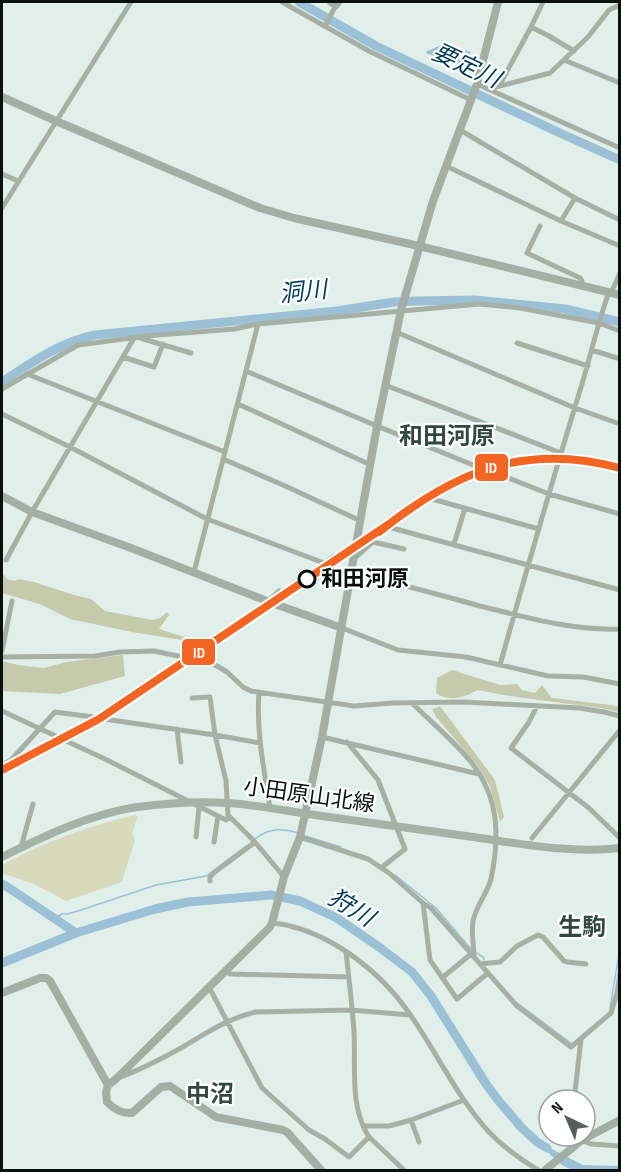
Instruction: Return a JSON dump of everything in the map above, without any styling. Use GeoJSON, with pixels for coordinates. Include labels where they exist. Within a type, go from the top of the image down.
{"type":"FeatureCollection","features":[{"type":"Feature","properties":{"kind":"main road","name":"小田原山北線"},"geometry":{"type":"LineString","coordinates":[[2,857],[86,820],[109,813],[137,807],[228,803],[577,850],[620,848]]}},
{"type":"Feature","properties":{"kind":"street"},"geometry":{"type":"LineString","coordinates":[[2,208],[131,2]]}},
{"type":"Feature","properties":{"kind":"street"},"geometry":{"type":"LineString","coordinates":[[282,2],[369,51],[471,100]]}},
{"type":"Feature","properties":{"kind":"street"},"geometry":{"type":"LineString","coordinates":[[321,1170],[283,1130],[208,1114],[177,1090],[166,1086],[156,1090],[132,1113],[118,1111],[107,1102],[106,1092],[108,1085],[272,923],[284,877],[300,837],[322,737],[400,310],[446,166],[477,84],[498,2]]}},
{"type":"Feature","properties":{"kind":"street"},"geometry":{"type":"LineString","coordinates":[[499,87],[543,2]]}},
{"type":"Feature","properties":{"kind":"street"},"geometry":{"type":"LineString","coordinates":[[326,25],[335,3]]}},
{"type":"Feature","properties":{"kind":"street"},"geometry":{"type":"LineString","coordinates":[[488,89],[550,73],[588,37],[609,10],[620,5]]}},
{"type":"Feature","properties":{"kind":"street"},"geometry":{"type":"LineString","coordinates":[[531,27],[574,51]]}},
{"type":"Feature","properties":{"kind":"street"},"geometry":{"type":"LineString","coordinates":[[564,60],[620,83]]}},
{"type":"Feature","properties":{"kind":"street"},"geometry":{"type":"LineString","coordinates":[[477,84],[620,148]]}},
{"type":"Feature","properties":{"kind":"street"},"geometry":{"type":"LineString","coordinates":[[2,97],[260,208],[620,296]]}},
{"type":"Feature","properties":{"kind":"street"},"geometry":{"type":"LineString","coordinates":[[460,130],[575,198],[620,220]]}},
{"type":"Feature","properties":{"kind":"street"},"geometry":{"type":"LineString","coordinates":[[446,166],[561,221],[620,246]]}},
{"type":"Feature","properties":{"kind":"street"},"geometry":{"type":"LineString","coordinates":[[2,174],[18,182]]}},
{"type":"Feature","properties":{"kind":"street"},"geometry":{"type":"LineString","coordinates":[[561,221],[575,198]]}},
{"type":"Feature","properties":{"kind":"street"},"geometry":{"type":"LineString","coordinates":[[540,226],[527,253],[580,278],[581,285]]}},
{"type":"Feature","properties":{"kind":"street"},"geometry":{"type":"LineString","coordinates":[[500,665],[538,529],[588,366],[601,313],[620,273]]}},
{"type":"Feature","properties":{"kind":"street"},"geometry":{"type":"LineString","coordinates":[[2,388],[78,345],[400,310],[479,304],[520,308],[599,322],[620,331]]}},
{"type":"Feature","properties":{"kind":"street"},"geometry":{"type":"LineString","coordinates":[[194,572],[258,324]]}},
{"type":"Feature","properties":{"kind":"street"},"geometry":{"type":"LineString","coordinates":[[396,332],[574,408],[620,424]]}},
{"type":"Feature","properties":{"kind":"street"},"geometry":{"type":"LineString","coordinates":[[136,338],[190,353]]}},
{"type":"Feature","properties":{"kind":"street"},"geometry":{"type":"LineString","coordinates":[[6,560],[70,447],[136,338]]}},
{"type":"Feature","properties":{"kind":"street"},"geometry":{"type":"LineString","coordinates":[[517,343],[588,366]]}},
{"type":"Feature","properties":{"kind":"street"},"geometry":{"type":"LineString","coordinates":[[123,357],[154,367],[163,344]]}},
{"type":"Feature","properties":{"kind":"street"},"geometry":{"type":"LineString","coordinates":[[592,350],[620,359]]}},
{"type":"Feature","properties":{"kind":"street"},"geometry":{"type":"LineString","coordinates":[[246,370],[478,467]]}},
{"type":"Feature","properties":{"kind":"street"},"geometry":{"type":"LineString","coordinates":[[27,374],[98,401],[224,456],[361,521]]}},
{"type":"Feature","properties":{"kind":"street"},"geometry":{"type":"LineString","coordinates":[[385,385],[561,453]]}},
{"type":"Feature","properties":{"kind":"street"},"geometry":{"type":"LineString","coordinates":[[237,404],[371,465]]}},
{"type":"Feature","properties":{"kind":"street"},"geometry":{"type":"LineString","coordinates":[[2,414],[207,519],[324,563],[334,556]]}},
{"type":"Feature","properties":{"kind":"street"},"geometry":{"type":"LineString","coordinates":[[480,476],[491,471],[549,494],[620,514]]}},
{"type":"Feature","properties":{"kind":"street"},"geometry":{"type":"LineString","coordinates":[[2,496],[32,512],[398,650],[466,657],[548,676],[583,677],[620,684]]}},
{"type":"Feature","properties":{"kind":"street"},"geometry":{"type":"LineString","coordinates":[[432,499],[538,529]]}},
{"type":"Feature","properties":{"kind":"street"},"geometry":{"type":"LineString","coordinates":[[454,544],[465,508]]}},
{"type":"Feature","properties":{"kind":"street"},"geometry":{"type":"LineString","coordinates":[[392,528],[620,590]]}},
{"type":"Feature","properties":{"kind":"street"},"geometry":{"type":"LineString","coordinates":[[354,559],[373,542],[404,549]]}},
{"type":"Feature","properties":{"kind":"street"},"geometry":{"type":"LineString","coordinates":[[352,572],[514,614],[599,630],[620,629]]}},
{"type":"Feature","properties":{"kind":"street"},"geometry":{"type":"LineString","coordinates":[[268,601],[279,591]]}},
{"type":"Feature","properties":{"kind":"street"},"geometry":{"type":"LineString","coordinates":[[2,651],[12,602]]}},
{"type":"Feature","properties":{"kind":"street"},"geometry":{"type":"LineString","coordinates":[[2,657],[95,656],[147,650],[217,666],[247,690],[354,706],[464,702],[518,704],[579,708],[620,716]]}},
{"type":"Feature","properties":{"kind":"street"},"geometry":{"type":"LineString","coordinates":[[259,692],[260,743],[270,808]]}},
{"type":"Feature","properties":{"kind":"street"},"geometry":{"type":"LineString","coordinates":[[192,698],[210,697],[215,735],[226,780],[228,815],[255,842],[284,877]]}},
{"type":"Feature","properties":{"kind":"street"},"geometry":{"type":"LineString","coordinates":[[412,704],[467,757],[485,783],[491,799],[497,840],[488,889],[474,919],[473,956]]}},
{"type":"Feature","properties":{"kind":"street"},"geometry":{"type":"LineString","coordinates":[[537,706],[511,748],[589,808],[620,838]]}},
{"type":"Feature","properties":{"kind":"street"},"geometry":{"type":"LineString","coordinates":[[2,711],[108,760],[226,820],[230,817]]}},
{"type":"Feature","properties":{"kind":"street"},"geometry":{"type":"LineString","coordinates":[[2,765],[11,760],[55,712],[93,717]]}},
{"type":"Feature","properties":{"kind":"street"},"geometry":{"type":"LineString","coordinates":[[104,719],[260,743]]}},
{"type":"Feature","properties":{"kind":"street"},"geometry":{"type":"LineString","coordinates":[[177,729],[181,762]]}},
{"type":"Feature","properties":{"kind":"street"},"geometry":{"type":"LineString","coordinates":[[532,838],[620,730]]}},
{"type":"Feature","properties":{"kind":"street"},"geometry":{"type":"LineString","coordinates":[[322,737],[479,774]]}},
{"type":"Feature","properties":{"kind":"street"},"geometry":{"type":"LineString","coordinates":[[347,742],[378,780],[405,849],[381,868]]}},
{"type":"Feature","properties":{"kind":"street"},"geometry":{"type":"LineString","coordinates":[[21,847],[33,804]]}},
{"type":"Feature","properties":{"kind":"street"},"geometry":{"type":"LineString","coordinates":[[195,805],[196,837]]}},
{"type":"Feature","properties":{"kind":"street"},"geometry":{"type":"LineString","coordinates":[[214,842],[218,816]]}},
{"type":"Feature","properties":{"kind":"street"},"geometry":{"type":"LineString","coordinates":[[300,837],[368,859],[381,868],[431,908],[517,1006],[571,1047],[611,1013],[620,974]]}},
{"type":"Feature","properties":{"kind":"street"},"geometry":{"type":"LineString","coordinates":[[210,881],[214,872],[255,842]]}},
{"type":"Feature","properties":{"kind":"street"},"geometry":{"type":"LineString","coordinates":[[423,903],[430,960],[457,999],[488,973]]}},
{"type":"Feature","properties":{"kind":"street"},"geometry":{"type":"LineString","coordinates":[[272,923],[292,926],[346,951],[382,981],[410,1015],[449,1079],[494,1137],[523,1161],[538,1170]]}},
{"type":"Feature","properties":{"kind":"street"},"geometry":{"type":"LineString","coordinates":[[480,964],[500,962],[517,946],[538,935],[543,937],[564,961],[586,964]]}},
{"type":"Feature","properties":{"kind":"street"},"geometry":{"type":"LineString","coordinates":[[346,951],[356,1096],[360,1114],[369,1137],[404,1170]]}},
{"type":"Feature","properties":{"kind":"street"},"geometry":{"type":"LineString","coordinates":[[442,978],[473,956]]}},
{"type":"Feature","properties":{"kind":"street"},"geometry":{"type":"LineString","coordinates":[[226,970],[230,974],[349,977]]}},
{"type":"Feature","properties":{"kind":"street"},"geometry":{"type":"LineString","coordinates":[[2,993],[40,978],[50,981],[108,1085]]}},
{"type":"Feature","properties":{"kind":"street"},"geometry":{"type":"LineString","coordinates":[[209,987],[262,1088],[309,1130],[325,1138],[349,1157],[369,1137]]}},
{"type":"Feature","properties":{"kind":"street"},"geometry":{"type":"LineString","coordinates":[[116,1079],[179,1049],[228,1021],[256,1012],[351,1010],[410,1015]]}},
{"type":"Feature","properties":{"kind":"street"},"geometry":{"type":"LineString","coordinates":[[575,1088],[581,1038]]}},
{"type":"Feature","properties":{"kind":"street"},"geometry":{"type":"LineString","coordinates":[[364,1126],[389,1126],[464,1100]]}},
{"type":"Feature","properties":{"kind":"street"},"geometry":{"type":"LineString","coordinates":[[411,1120],[419,1142]]}},
{"type":"Feature","properties":{"kind":"street"},"geometry":{"type":"LineString","coordinates":[[597,1133],[620,1120]]}},
{"type":"Feature","properties":{"kind":"street"},"geometry":{"type":"LineString","coordinates":[[597,1144],[620,1146]]}},
{"type":"Feature","properties":{"kind":"street"},"geometry":{"type":"LineString","coordinates":[[545,1170],[572,1148]]}},
{"type":"Feature","properties":{"kind":"green space"},"geometry":{"type":"Polygon","coordinates":[[[2,573],[7,579],[34,582],[91,599],[105,611],[152,620],[160,618],[167,612],[169,615],[159,629],[184,637],[182,640],[70,619],[40,604],[2,593],[2,573]]]}},
{"type":"Feature","properties":{"kind":"green space"},"geometry":{"type":"Polygon","coordinates":[[[123,655],[125,676],[60,694],[2,691],[2,661],[44,668],[66,662],[123,655]]]}},
{"type":"Feature","properties":{"kind":"green space"},"geometry":{"type":"Polygon","coordinates":[[[452,670],[500,685],[517,684],[522,690],[535,693],[542,685],[552,698],[611,705],[619,707],[619,712],[477,690],[456,698],[441,696],[436,693],[437,678],[452,670]]]}},
{"type":"Feature","properties":{"kind":"green space"},"geometry":{"type":"Polygon","coordinates":[[[440,706],[495,780],[504,817],[500,822],[490,786],[477,765],[436,717],[432,709],[440,706]]]}},
{"type":"Feature","properties":{"kind":"green space"},"geometry":{"type":"Polygon","coordinates":[[[138,816],[132,833],[135,840],[122,881],[119,883],[66,901],[34,884],[2,873],[2,865],[50,842],[100,824],[138,816]]]}},
{"type":"Feature","properties":{"kind":"water"},"geometry":{"type":"Polygon","coordinates":[[[444,44],[471,52],[465,68],[426,53],[444,44]]]}},
{"type":"Feature","properties":{"kind":"water"},"geometry":{"type":"Polygon","coordinates":[[[543,1148],[550,1148],[583,1165],[619,1166],[619,1170],[572,1170],[562,1165],[543,1148]]]}},
{"type":"Feature","properties":{"kind":"waterway","name":"要定川"},"geometry":{"type":"LineString","coordinates":[[299,2],[376,46],[620,160]]}},
{"type":"Feature","properties":{"kind":"waterway","name":"洞川"},"geometry":{"type":"LineString","coordinates":[[2,382],[58,348],[95,335],[337,311],[394,302],[475,300],[565,309],[620,322]]}},
{"type":"Feature","properties":{"kind":"waterway"},"geometry":{"type":"LineString","coordinates":[[255,839],[275,830],[298,833]]}},
{"type":"Feature","properties":{"kind":"waterway"},"geometry":{"type":"LineString","coordinates":[[302,835],[341,847]]}},
{"type":"Feature","properties":{"kind":"waterway"},"geometry":{"type":"LineString","coordinates":[[54,919],[62,914],[78,911],[156,885],[206,876],[246,846]]}},
{"type":"Feature","properties":{"kind":"waterway"},"geometry":{"type":"LineString","coordinates":[[395,875],[436,908],[471,949]]}},
{"type":"Feature","properties":{"kind":"waterway"},"geometry":{"type":"LineString","coordinates":[[2,884],[76,933]]}},
{"type":"Feature","properties":{"kind":"waterway","name":"狩川"},"geometry":{"type":"LineString","coordinates":[[2,963],[76,933],[155,909],[188,902],[271,895],[300,901],[337,918],[412,972],[431,996],[486,1084],[521,1127],[537,1142]]}},
{"type":"Feature","properties":{"kind":"waterway"},"geometry":{"type":"LineString","coordinates":[[610,1008],[620,948]]}},
{"type":"Feature","properties":{"kind":"waterway"},"geometry":{"type":"LineString","coordinates":[[475,952],[484,960]]}},
{"type":"Feature","properties":{"kind":"waterway"},"geometry":{"type":"LineString","coordinates":[[516,1002],[572,1044]]}},
{"type":"Feature","properties":{"kind":"transit line","name":"ID"},"geometry":{"type":"LineString","coordinates":[[379,532],[435,493],[491,468],[521,461],[552,459],[585,461],[620,468]]}},
{"type":"Feature","properties":{"kind":"transit line","name":"ID"},"geometry":{"type":"LineString","coordinates":[[2,770],[99,719],[389,524]]}},
{"type":"Feature","properties":{"kind":"place","name":"和田河原"},"geometry":{"type":"Point","coordinates":[307,579]}},
{"type":"Feature","properties":{"kind":"district","name":"和田河原"},"geometry":{"type":"Point","coordinates":[447,436]}},
{"type":"Feature","properties":{"kind":"district","name":"生駒"},"geometry":{"type":"Point","coordinates":[582,927]}},
{"type":"Feature","properties":{"kind":"district","name":"中沼"},"geometry":{"type":"Point","coordinates":[210,1094]}}]}
